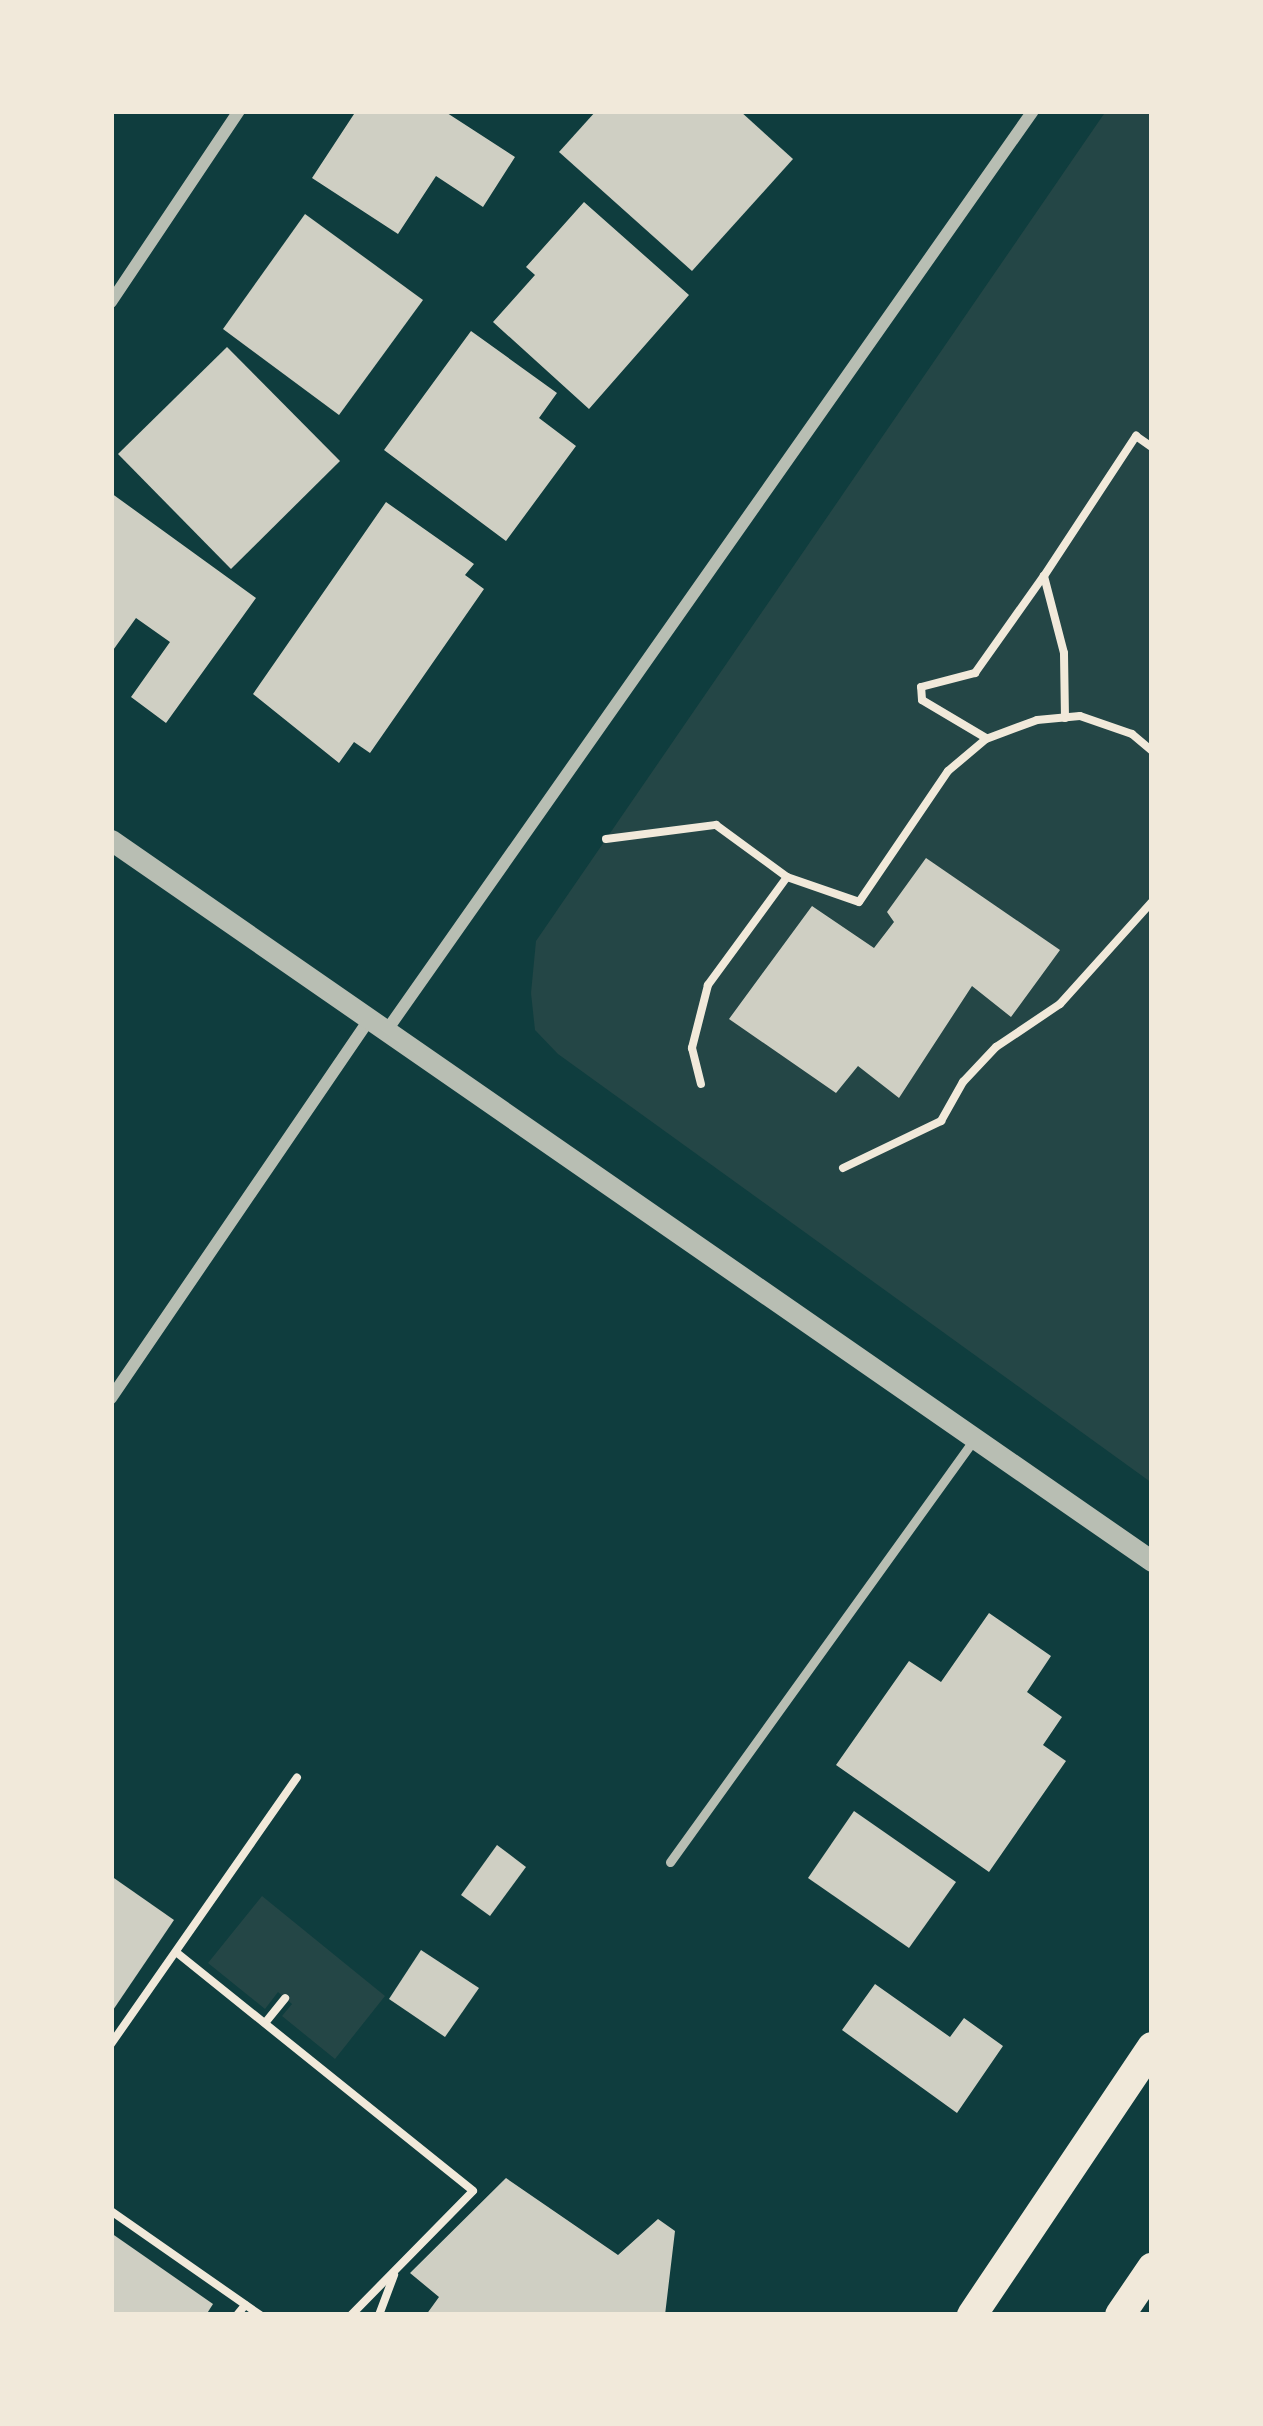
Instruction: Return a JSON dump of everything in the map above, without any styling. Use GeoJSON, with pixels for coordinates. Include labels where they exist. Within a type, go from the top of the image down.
{"type":"FeatureCollection","features":[{"type":"Feature","properties":{"kind":"main road"},"geometry":{"type":"LineString","coordinates":[[972,2315],[1152,2047]]}},
{"type":"Feature","properties":{"kind":"main road"},"geometry":{"type":"LineString","coordinates":[[1120,2315],[1152,2268]]}},
{"type":"Feature","properties":{"kind":"street"},"geometry":{"type":"LineString","coordinates":[[111,302],[239,111]]}},
{"type":"Feature","properties":{"kind":"street"},"geometry":{"type":"LineString","coordinates":[[111,1398],[1034,111]]}},
{"type":"Feature","properties":{"kind":"street"},"geometry":{"type":"LineString","coordinates":[[111,839],[1152,1561]]}},
{"type":"Feature","properties":{"kind":"lane"},"geometry":{"type":"LineString","coordinates":[[670,1862],[975,1438]]}},
{"type":"Feature","properties":{"kind":"path"},"geometry":{"type":"LineString","coordinates":[[986,739],[922,700],[921,687],[975,673],[1136,436],[1152,447]]}},
{"type":"Feature","properties":{"kind":"path"},"geometry":{"type":"LineString","coordinates":[[1044,576],[1064,653],[1064,718]]}},
{"type":"Feature","properties":{"kind":"path"},"geometry":{"type":"LineString","coordinates":[[606,838],[716,825],[787,877],[860,902],[908,822],[986,739],[1064,718],[1132,734],[1150,745]]}},
{"type":"Feature","properties":{"kind":"path"},"geometry":{"type":"LineString","coordinates":[[700,1084],[692,1048],[708,985],[787,877]]}},
{"type":"Feature","properties":{"kind":"path"},"geometry":{"type":"LineString","coordinates":[[843,1168],[941,1121],[974,1071],[1060,1004],[1152,902]]}},
{"type":"Feature","properties":{"kind":"path"},"geometry":{"type":"LineString","coordinates":[[111,2044],[297,1778]]}},
{"type":"Feature","properties":{"kind":"path"},"geometry":{"type":"LineString","coordinates":[[176,1952],[473,2191],[351,2315]]}},
{"type":"Feature","properties":{"kind":"path"},"geometry":{"type":"LineString","coordinates":[[265,2023],[285,1998]]}},
{"type":"Feature","properties":{"kind":"path"},"geometry":{"type":"LineString","coordinates":[[111,2211],[260,2315]]}},
{"type":"Feature","properties":{"kind":"path"},"geometry":{"type":"LineString","coordinates":[[379,2315],[397,2268]]}},
{"type":"Feature","properties":{"kind":"path"},"geometry":{"type":"LineString","coordinates":[[237,2315],[245,2305]]}},
{"type":"Feature","properties":{"kind":"shaded area"},"geometry":{"type":"Polygon","coordinates":[[[1106,111],[1152,111],[1152,1483],[558,1054],[535,1030],[531,993],[536,941],[1106,111]]]}},
{"type":"Feature","properties":{"kind":"shaded area"},"geometry":{"type":"Polygon","coordinates":[[[262,1896],[385,1996],[335,2059],[282,2016],[292,2004],[278,1992],[265,2009],[208,1963],[262,1896]]]}},
{"type":"Feature","properties":{"kind":"building"},"geometry":{"type":"Polygon","coordinates":[[[356,111],[444,111],[515,157],[483,207],[436,176],[398,234],[312,178],[356,111]]]}},
{"type":"Feature","properties":{"kind":"building"},"geometry":{"type":"Polygon","coordinates":[[[596,111],[740,111],[793,159],[692,271],[559,152],[596,111]]]}},
{"type":"Feature","properties":{"kind":"building"},"geometry":{"type":"Polygon","coordinates":[[[584,202],[689,295],[589,409],[493,322],[535,275],[526,267],[584,202]]]}},
{"type":"Feature","properties":{"kind":"building"},"geometry":{"type":"Polygon","coordinates":[[[305,214],[423,300],[339,415],[223,329],[305,214]]]}},
{"type":"Feature","properties":{"kind":"building"},"geometry":{"type":"Polygon","coordinates":[[[471,331],[557,393],[539,418],[576,446],[506,541],[384,450],[471,331]]]}},
{"type":"Feature","properties":{"kind":"building"},"geometry":{"type":"Polygon","coordinates":[[[227,347],[340,461],[231,569],[118,454],[227,347]]]}},
{"type":"Feature","properties":{"kind":"building"},"geometry":{"type":"Polygon","coordinates":[[[111,493],[256,598],[166,723],[131,697],[170,642],[136,618],[111,653],[111,493]]]}},
{"type":"Feature","properties":{"kind":"building"},"geometry":{"type":"Polygon","coordinates":[[[386,502],[474,564],[465,575],[484,589],[370,753],[354,742],[339,763],[253,694],[386,502]]]}},
{"type":"Feature","properties":{"kind":"building"},"geometry":{"type":"Polygon","coordinates":[[[926,858],[1060,950],[1011,1017],[972,986],[899,1098],[858,1066],[836,1093],[729,1019],[812,906],[874,948],[894,922],[887,912],[926,858]]]}},
{"type":"Feature","properties":{"kind":"building"},"geometry":{"type":"Polygon","coordinates":[[[989,1613],[1051,1656],[1027,1692],[1062,1717],[1043,1745],[1066,1761],[989,1872],[836,1765],[909,1661],[941,1682],[989,1613]]]}},
{"type":"Feature","properties":{"kind":"building"},"geometry":{"type":"Polygon","coordinates":[[[854,1811],[956,1882],[909,1948],[808,1878],[854,1811]]]}},
{"type":"Feature","properties":{"kind":"building"},"geometry":{"type":"Polygon","coordinates":[[[497,1845],[526,1867],[490,1916],[461,1895],[497,1845]]]}},
{"type":"Feature","properties":{"kind":"building"},"geometry":{"type":"Polygon","coordinates":[[[111,1876],[174,1920],[111,2013],[111,1876]]]}},
{"type":"Feature","properties":{"kind":"building"},"geometry":{"type":"Polygon","coordinates":[[[421,1950],[479,1988],[445,2037],[389,1999],[421,1950]]]}},
{"type":"Feature","properties":{"kind":"building"},"geometry":{"type":"Polygon","coordinates":[[[875,1984],[950,2037],[964,2018],[1003,2046],[957,2113],[842,2030],[875,1984]]]}},
{"type":"Feature","properties":{"kind":"building"},"geometry":{"type":"Polygon","coordinates":[[[506,2178],[618,2255],[658,2219],[675,2231],[665,2315],[426,2315],[439,2297],[410,2273],[506,2178]]]}},
{"type":"Feature","properties":{"kind":"building"},"geometry":{"type":"Polygon","coordinates":[[[111,2233],[213,2304],[206,2315],[111,2315],[111,2233]]]}}]}
